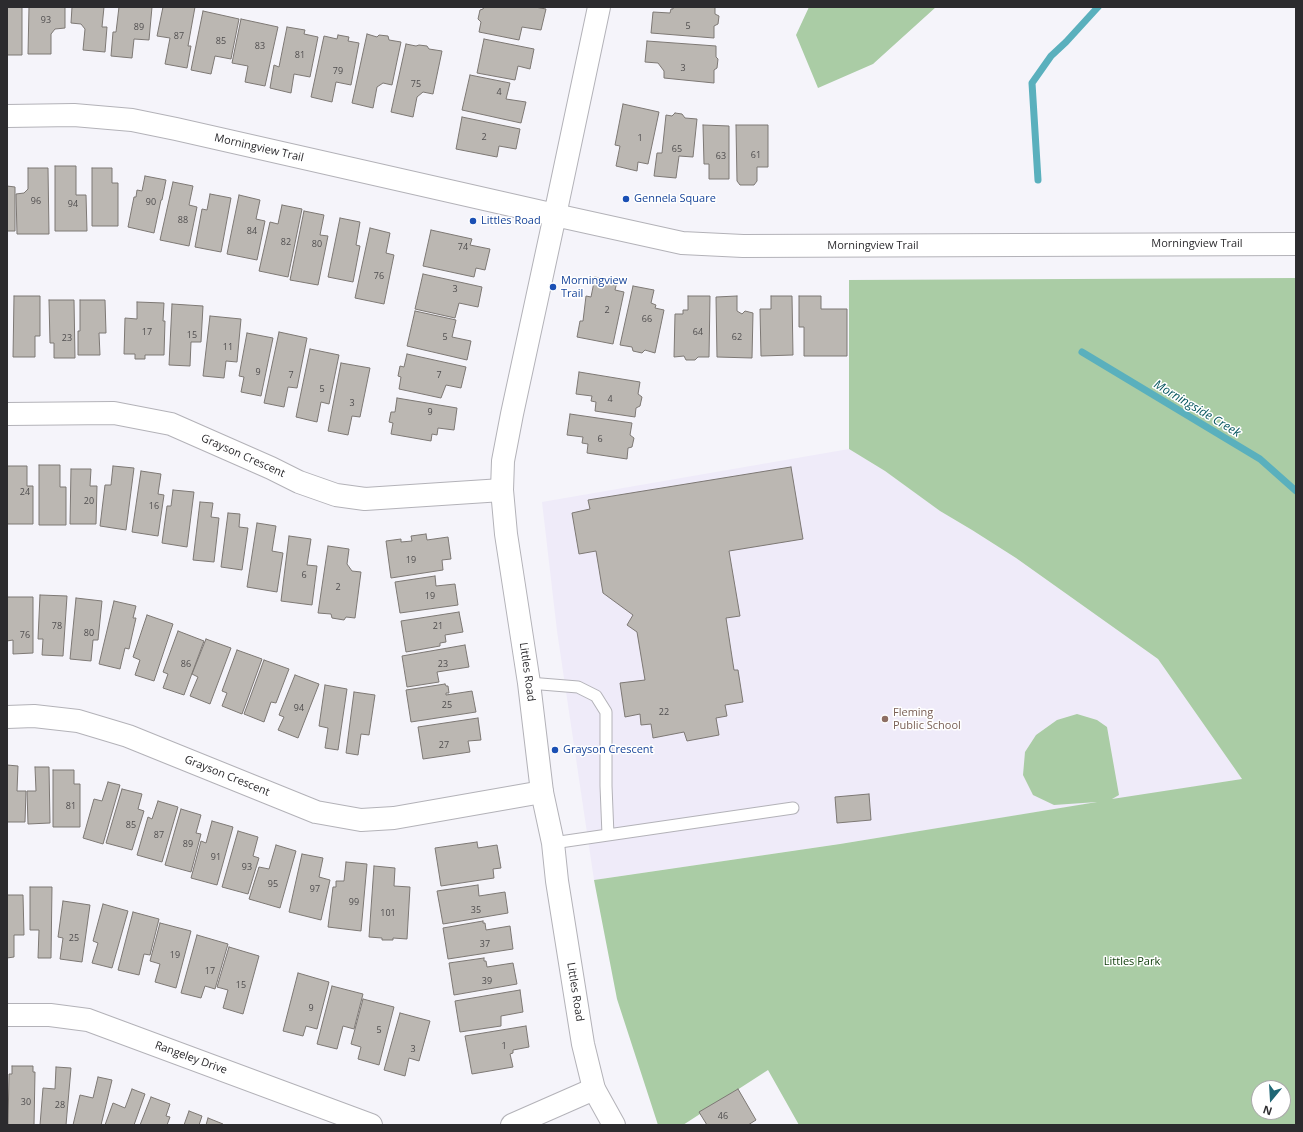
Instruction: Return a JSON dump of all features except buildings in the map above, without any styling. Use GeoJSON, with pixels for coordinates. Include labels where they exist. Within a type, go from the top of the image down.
{"type":"FeatureCollection","features":[{"type":"Feature","properties":{"kind":"street"},"geometry":{"type":"LineString","coordinates":[[555,215],[599,7]]}},
{"type":"Feature","properties":{"kind":"street","name":"Morningview Trail"},"geometry":{"type":"LineString","coordinates":[[7,116],[74,115],[132,120],[682,243],[735,246],[1296,244]]}},
{"type":"Feature","properties":{"kind":"street","name":"Littles Road"},"geometry":{"type":"LineString","coordinates":[[555,215],[512,414],[503,462],[502,490],[506,534],[529,683],[542,792],[553,843],[557,881],[583,1044],[594,1089],[614,1125]]}},
{"type":"Feature","properties":{"kind":"street","name":"Grayson Crescent"},"geometry":{"type":"LineString","coordinates":[[7,414],[114,414],[171,424],[299,482],[336,495],[365,499],[502,490]]}},
{"type":"Feature","properties":{"kind":"street","name":"Grayson Crescent"},"geometry":{"type":"LineString","coordinates":[[7,717],[34,716],[78,721],[128,736],[316,812],[361,820],[394,818],[542,792]]}},
{"type":"Feature","properties":{"kind":"street","name":"Rangeley Drive"},"geometry":{"type":"LineString","coordinates":[[7,1015],[50,1015],[88,1020],[371,1125]]}},
{"type":"Feature","properties":{"kind":"street"},"geometry":{"type":"LineString","coordinates":[[512,1125],[594,1089]]}},
{"type":"Feature","properties":{"kind":"lane"},"geometry":{"type":"LineString","coordinates":[[529,683],[578,687],[596,696],[606,712],[606,786],[608,835]]}},
{"type":"Feature","properties":{"kind":"lane"},"geometry":{"type":"LineString","coordinates":[[553,843],[793,808]]}},
{"type":"Feature","properties":{"kind":"shaded area","name":"Fleming Public School"},"geometry":{"type":"Polygon","coordinates":[[[849,449],[885,471],[940,511],[1016,558],[1158,659],[1242,779],[840,844],[594,880],[557,631],[542,502],[849,449]]]}},
{"type":"Feature","properties":{"kind":"green space"},"geometry":{"type":"Polygon","coordinates":[[[809,7],[936,7],[873,64],[818,88],[796,35],[809,7]]]}},
{"type":"Feature","properties":{"kind":"green space","name":"Littles Park"},"geometry":{"type":"Polygon","coordinates":[[[1296,278],[1296,1125],[799,1125],[768,1070],[683,1125],[658,1125],[617,999],[594,880],[840,844],[1097,802],[1054,805],[1033,795],[1023,775],[1025,752],[1036,735],[1057,720],[1077,714],[1097,720],[1107,727],[1119,795],[1112,799],[1242,779],[1158,659],[1016,558],[940,511],[885,471],[849,449],[849,280],[1296,278]]]}},
{"type":"Feature","properties":{"kind":"waterway","name":"Morningside Creek"},"geometry":{"type":"LineString","coordinates":[[1038,180],[1032,83],[1051,56],[1098,7]]}},
{"type":"Feature","properties":{"kind":"waterway","name":"Morningside Creek"},"geometry":{"type":"LineString","coordinates":[[1082,352],[1260,459],[1296,491]]}},
{"type":"Feature","properties":{"kind":"place","name":"Gennela Square"},"geometry":{"type":"Point","coordinates":[626,199]}},
{"type":"Feature","properties":{"kind":"place","name":"Littles Road"},"geometry":{"type":"Point","coordinates":[473,221]}},
{"type":"Feature","properties":{"kind":"place","name":"Morningview Trail"},"geometry":{"type":"Point","coordinates":[553,287]}},
{"type":"Feature","properties":{"kind":"place","name":"Fleming Public School"},"geometry":{"type":"Point","coordinates":[885,719]}},
{"type":"Feature","properties":{"kind":"place","name":"Grayson Crescent"},"geometry":{"type":"Point","coordinates":[555,750]}}]}
